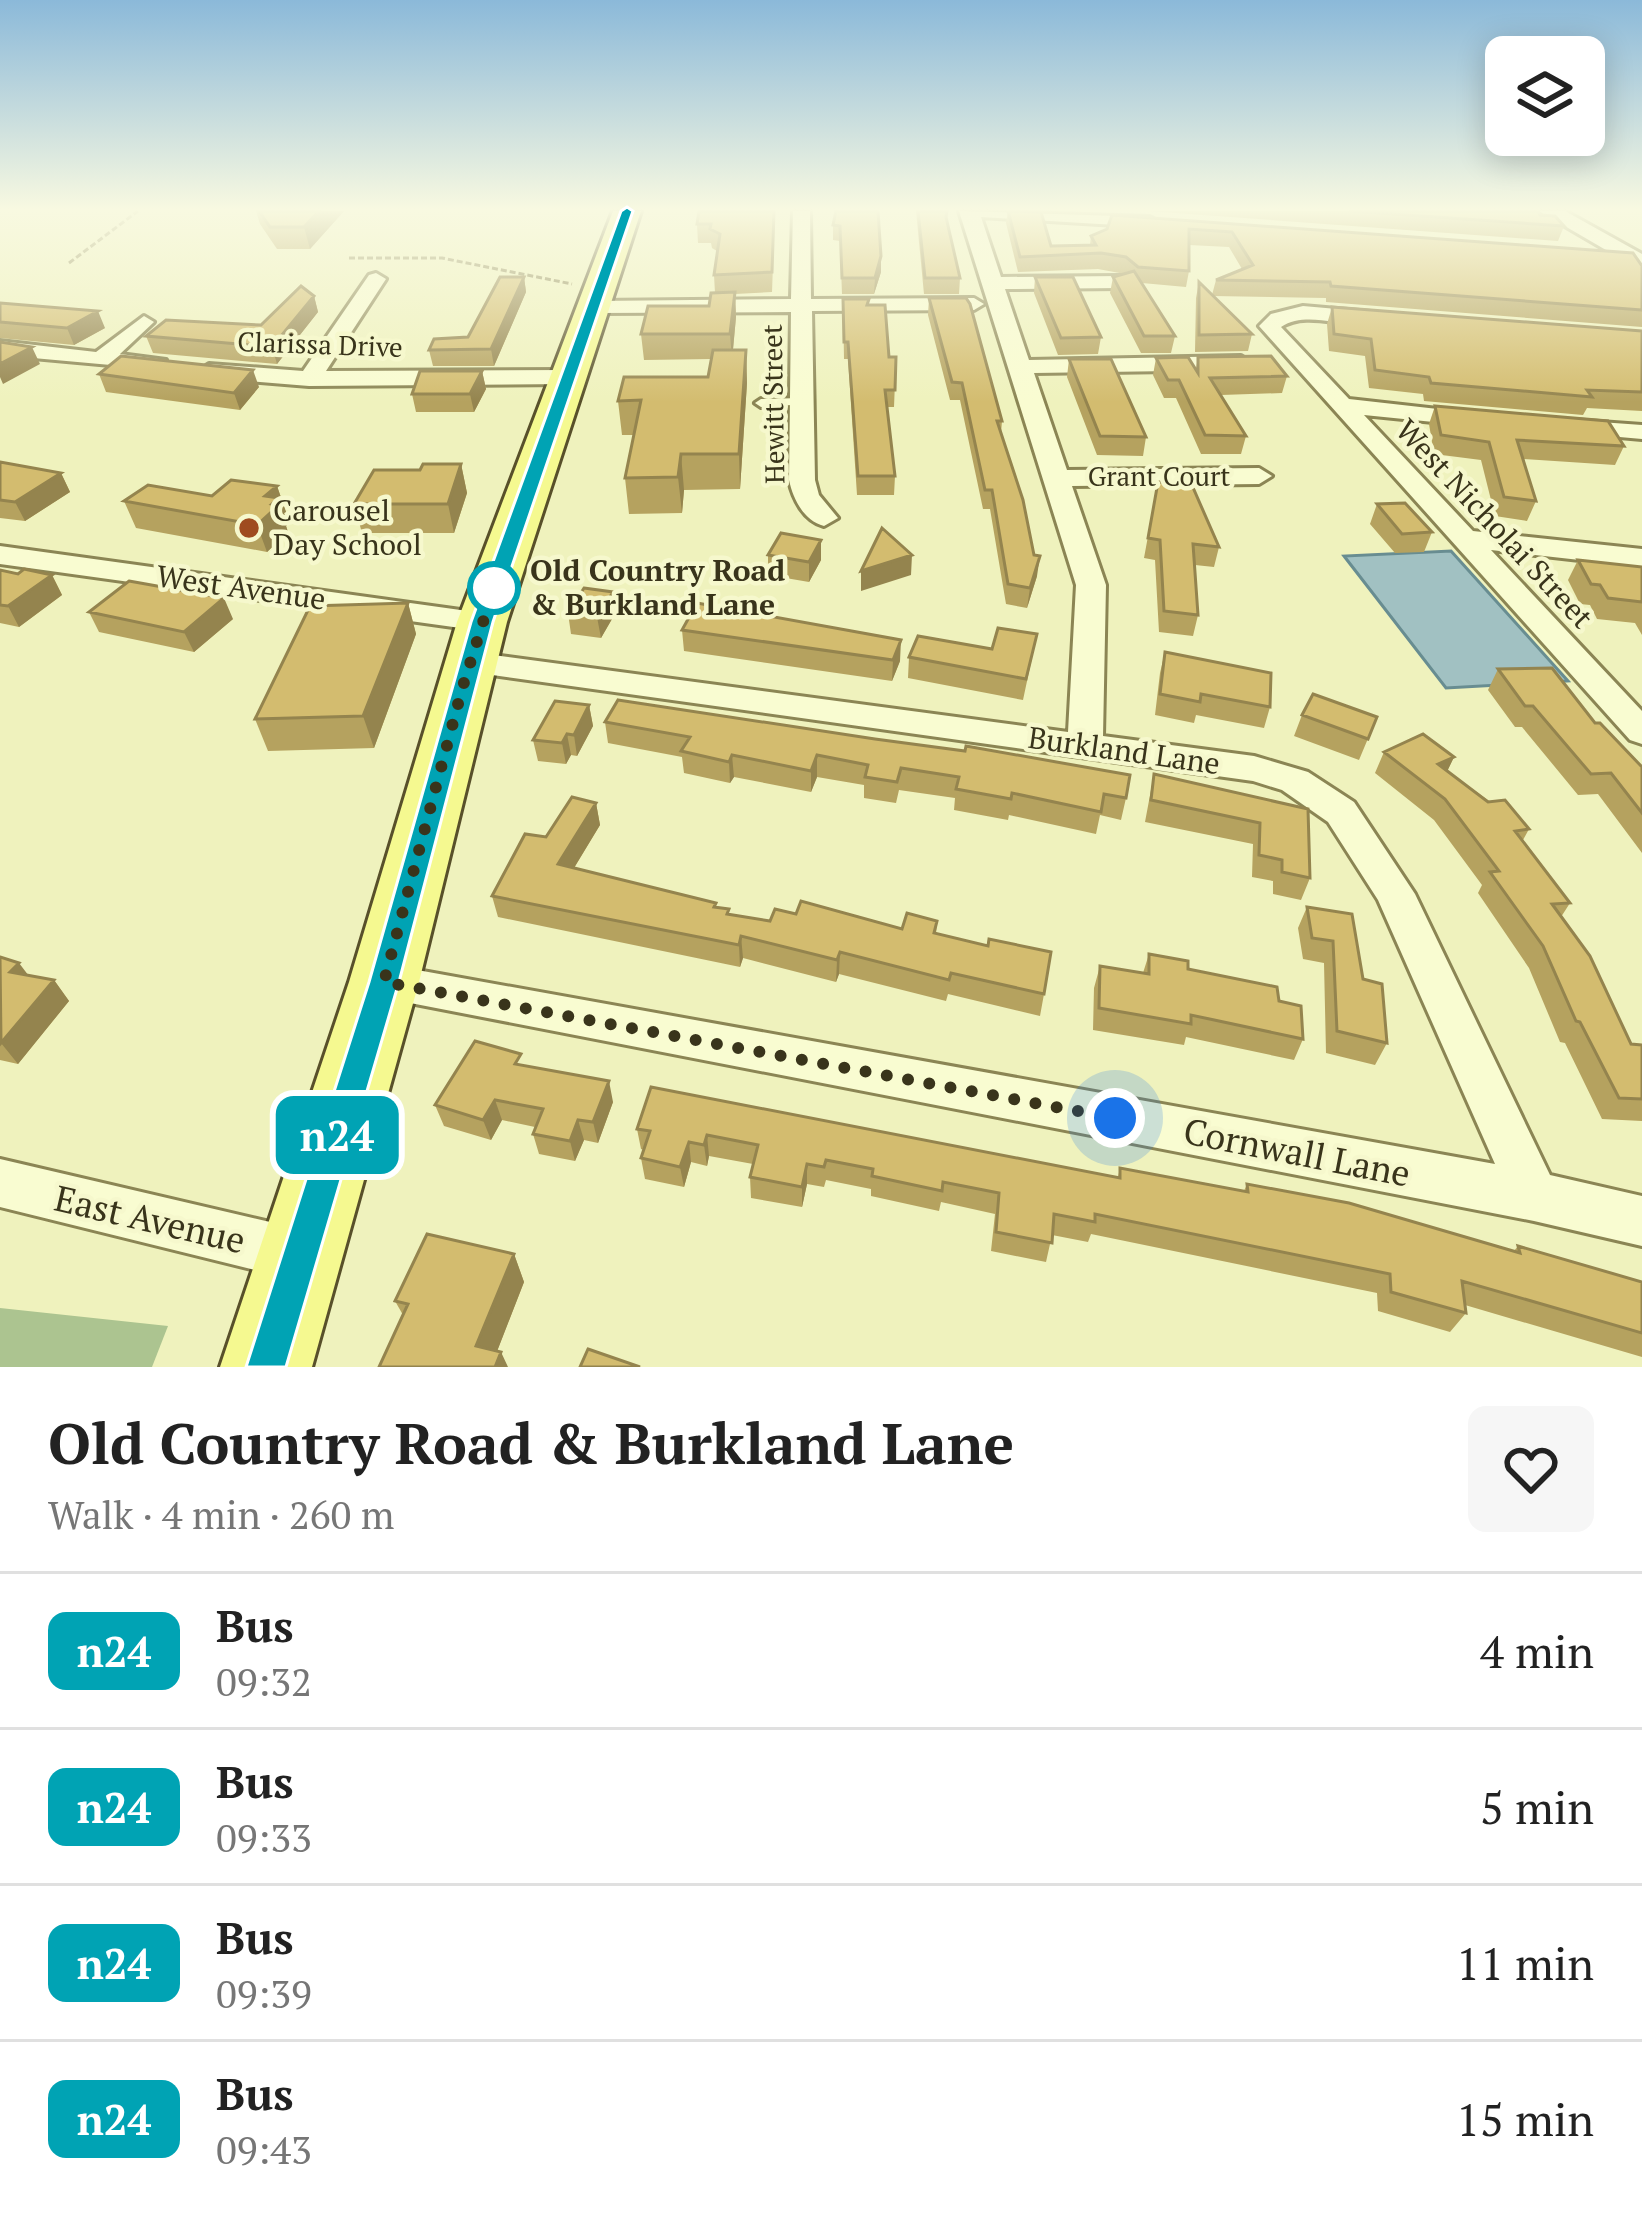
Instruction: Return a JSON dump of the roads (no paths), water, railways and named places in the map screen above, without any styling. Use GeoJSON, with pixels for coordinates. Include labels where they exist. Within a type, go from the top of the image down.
{"type":"FeatureCollection","features":[{"type":"Feature","properties":{"kind":"main road"},"geometry":{"type":"LineString","coordinates":[[266,1367],[384,982],[476,642],[606,275]]}},
{"type":"Feature","properties":{"kind":"street","name":"Hewitt Street"},"geometry":{"type":"LineString","coordinates":[[802,275],[803,488],[824,518]]}},
{"type":"Feature","properties":{"kind":"street"},"geometry":{"type":"LineString","coordinates":[[990,275],[1091,585],[1085,746]]}},
{"type":"Feature","properties":{"kind":"street"},"geometry":{"type":"LineString","coordinates":[[309,379],[376,279]]}},
{"type":"Feature","properties":{"kind":"street"},"geometry":{"type":"LineString","coordinates":[[598,299],[802,306],[1121,282]]}},
{"type":"Feature","properties":{"kind":"street"},"geometry":{"type":"LineString","coordinates":[[1296,361],[1272,335],[1269,326],[1278,317],[1314,312],[1401,322]]}},
{"type":"Feature","properties":{"kind":"street"},"geometry":{"type":"LineString","coordinates":[[101,359],[144,322]]}},
{"type":"Feature","properties":{"kind":"street","name":"Clarissa Drive"},"geometry":{"type":"LineString","coordinates":[[0,348],[309,379],[567,377]]}},
{"type":"Feature","properties":{"kind":"street"},"geometry":{"type":"LineString","coordinates":[[1022,368],[1296,361]]}},
{"type":"Feature","properties":{"kind":"street","name":"West Nicholai Street"},"geometry":{"type":"LineString","coordinates":[[1296,361],[1642,732]]}},
{"type":"Feature","properties":{"kind":"street"},"geometry":{"type":"LineString","coordinates":[[1338,405],[1499,421]]}},
{"type":"Feature","properties":{"kind":"street"},"geometry":{"type":"LineString","coordinates":[[1541,425],[1642,433]]}},
{"type":"Feature","properties":{"kind":"street","name":"Grant Court"},"geometry":{"type":"LineString","coordinates":[[1059,478],[1259,476]]}},
{"type":"Feature","properties":{"kind":"street"},"geometry":{"type":"LineString","coordinates":[[1462,538],[1642,558]]}},
{"type":"Feature","properties":{"kind":"street","name":"West Avenue"},"geometry":{"type":"LineString","coordinates":[[0,555],[476,642]]}},
{"type":"Feature","properties":{"kind":"street","name":"Burkland Lane"},"geometry":{"type":"LineString","coordinates":[[476,642],[1085,746],[1254,769],[1295,781],[1341,812],[1395,895],[1534,1196]]}},
{"type":"Feature","properties":{"kind":"street","name":"Cornwall Lane"},"geometry":{"type":"LineString","coordinates":[[384,982],[1534,1196],[1642,1221]]}},
{"type":"Feature","properties":{"kind":"street","name":"East Avenue"},"geometry":{"type":"LineString","coordinates":[[0,1183],[300,1255]]}},
{"type":"Feature","properties":{"kind":"lane"},"geometry":{"type":"LineString","coordinates":[[761,403],[802,402]]}},
{"type":"Feature","properties":{"kind":"water"},"geometry":{"type":"Polygon","coordinates":[[[1451,551],[1568,681],[1446,688],[1344,556],[1451,551]]]}},
{"type":"Feature","properties":{"kind":"place","name":"Carousel Day School"},"geometry":{"type":"Point","coordinates":[249,528]}},
{"type":"Feature","properties":{"kind":"place","name":"Old Country Road & Burkland Lane"},"geometry":{"type":"Point","coordinates":[494,588]}}]}
